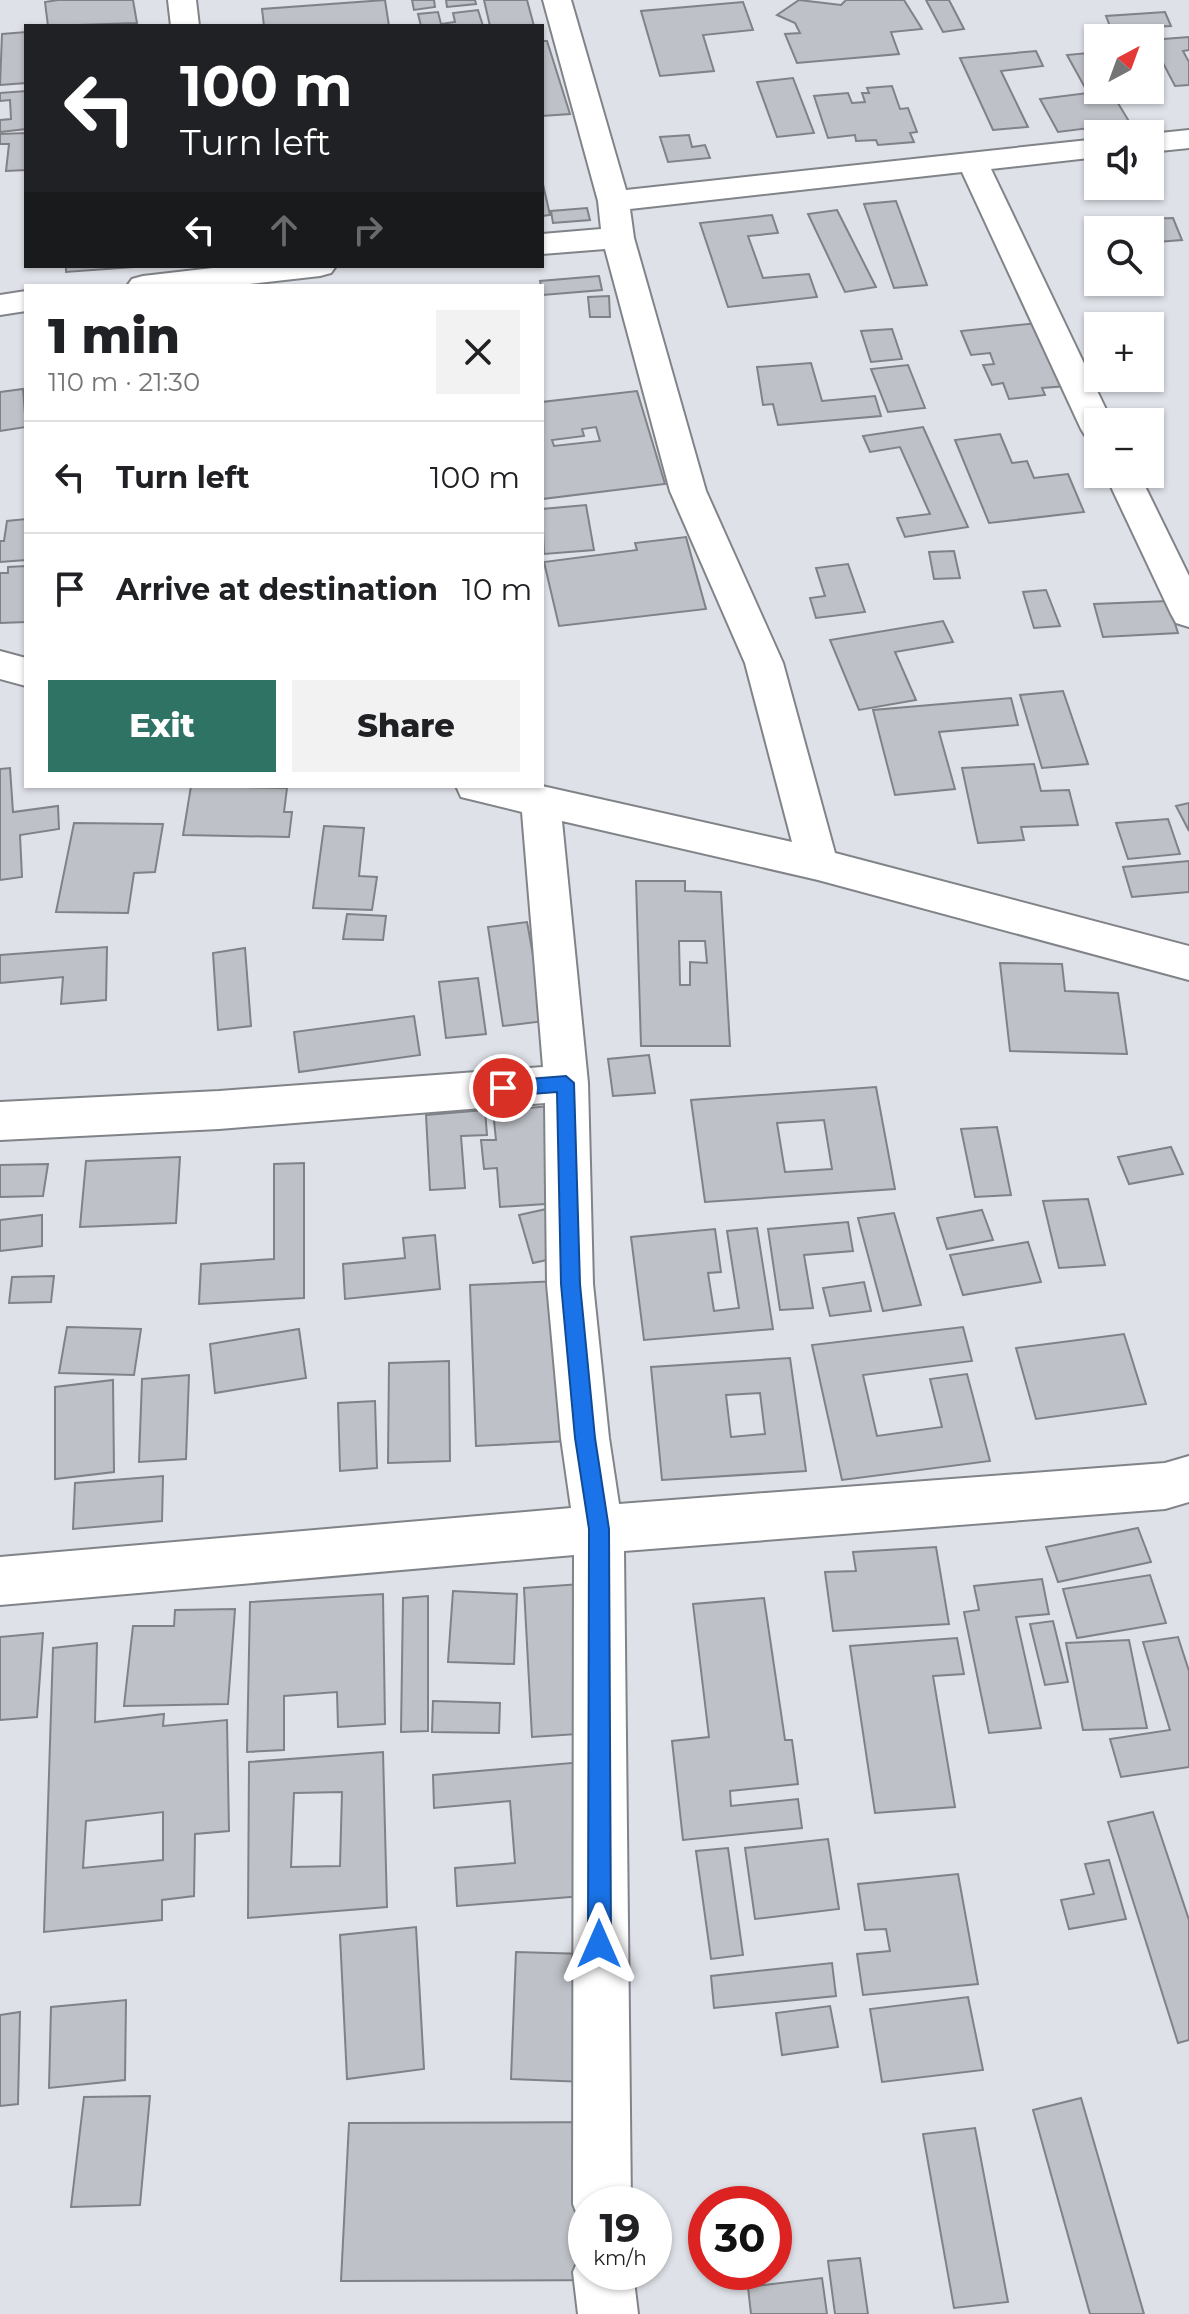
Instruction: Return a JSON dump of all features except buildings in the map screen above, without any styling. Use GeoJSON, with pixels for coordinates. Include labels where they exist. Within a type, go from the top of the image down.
{"type":"FeatureCollection","features":[{"type":"Feature","properties":{"kind":"street"},"geometry":{"type":"LineString","coordinates":[[182,0],[185,24]]}},
{"type":"Feature","properties":{"kind":"street"},"geometry":{"type":"LineString","coordinates":[[557,0],[614,201],[618,238],[688,491],[764,663],[818,864]]}},
{"type":"Feature","properties":{"kind":"street"},"geometry":{"type":"LineString","coordinates":[[1164,142],[1189,139]]}},
{"type":"Feature","properties":{"kind":"street"},"geometry":{"type":"LineString","coordinates":[[614,201],[1084,149]]}},
{"type":"Feature","properties":{"kind":"street"},"geometry":{"type":"LineString","coordinates":[[972,161],[1088,408]]}},
{"type":"Feature","properties":{"kind":"street"},"geometry":{"type":"LineString","coordinates":[[544,244],[618,238]]}},
{"type":"Feature","properties":{"kind":"street"},"geometry":{"type":"LineString","coordinates":[[159,284],[301,268]]}},
{"type":"Feature","properties":{"kind":"street"},"geometry":{"type":"LineString","coordinates":[[0,305],[24,301]]}},
{"type":"Feature","properties":{"kind":"street"},"geometry":{"type":"LineString","coordinates":[[1129,488],[1189,614]]}},
{"type":"Feature","properties":{"kind":"street"},"geometry":{"type":"LineString","coordinates":[[0,665],[24,671]]}},
{"type":"Feature","properties":{"kind":"street"},"geometry":{"type":"LineString","coordinates":[[483,788],[818,864],[1176,960],[1189,999]]}},
{"type":"Feature","properties":{"kind":"street"},"geometry":{"type":"LineString","coordinates":[[541,802],[566,1083],[570,1284],[585,1438],[599,1529],[602,2186]]}},
{"type":"Feature","properties":{"kind":"street"},"geometry":{"type":"LineString","coordinates":[[0,1121],[219,1110],[566,1083]]}},
{"type":"Feature","properties":{"kind":"street"},"geometry":{"type":"LineString","coordinates":[[0,1581],[599,1529],[1165,1486],[1189,1479]]}},
{"type":"Feature","properties":{"kind":"street"},"geometry":{"type":"LineString","coordinates":[[605,2290],[608,2314]]}},
{"type":"Feature","properties":{"kind":"route"},"geometry":{"type":"LineString","coordinates":[[503,1088],[566,1083],[570,1284],[585,1438],[599,1529],[599,1944]]}}]}
